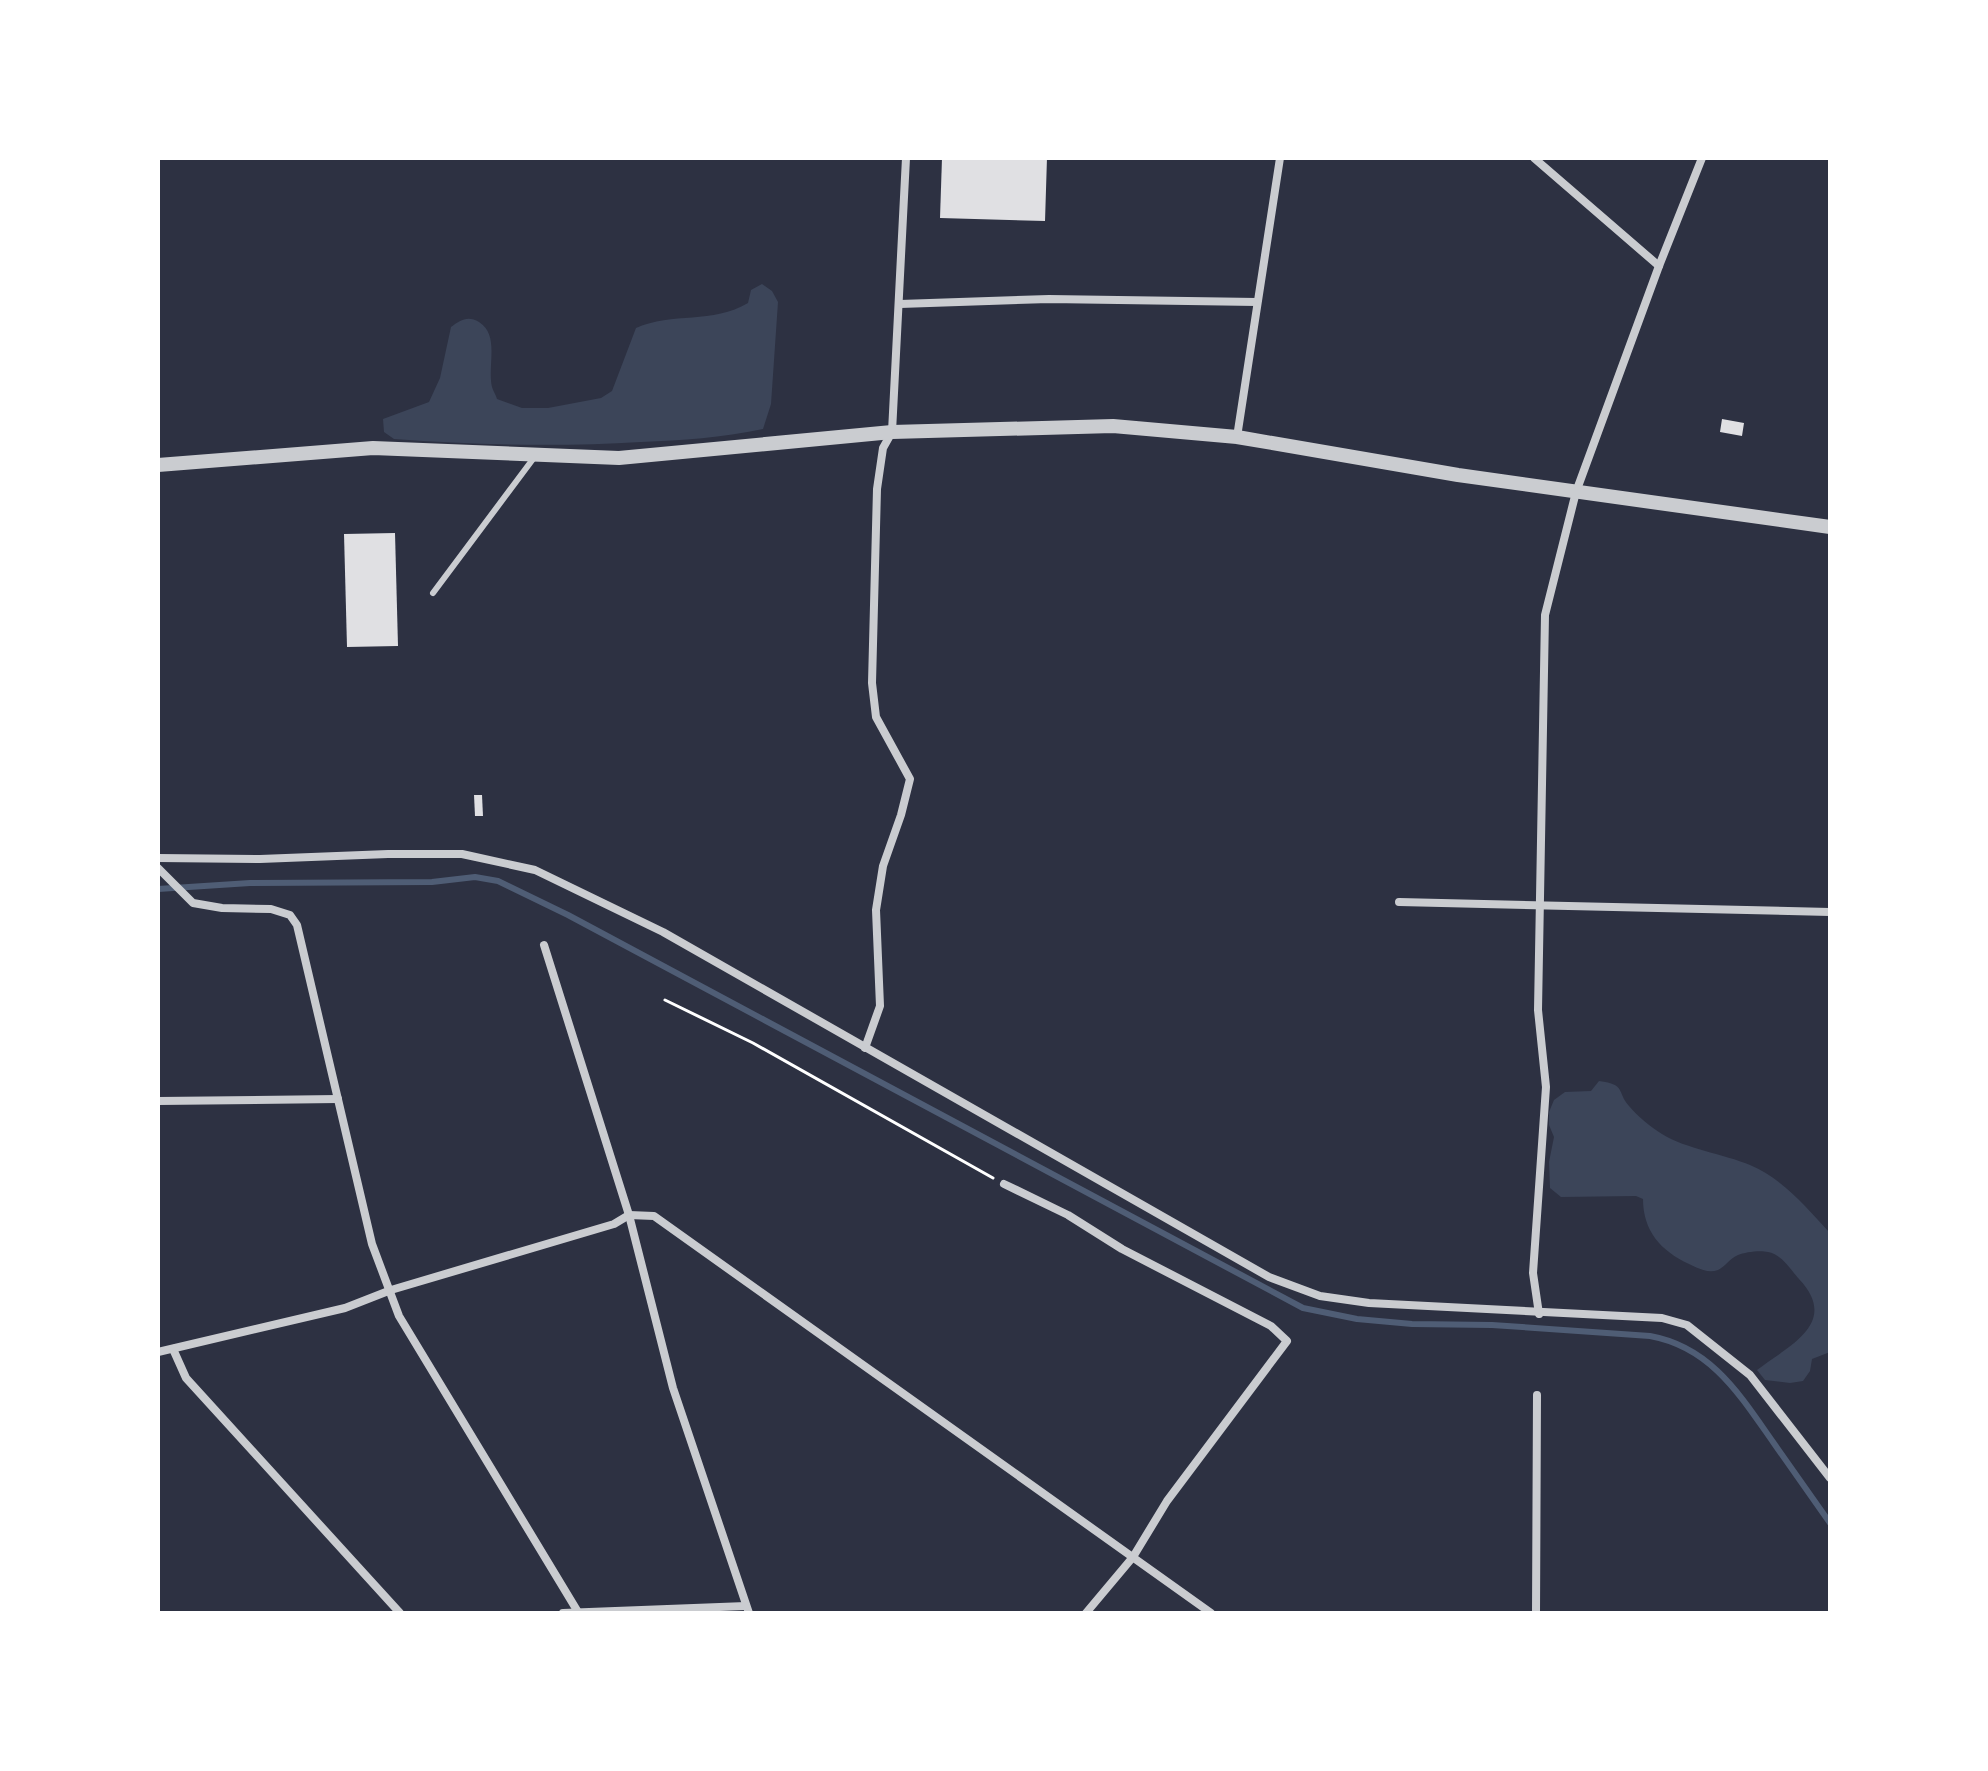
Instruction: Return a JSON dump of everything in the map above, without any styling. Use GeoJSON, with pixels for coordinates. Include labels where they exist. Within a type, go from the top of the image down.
{"type":"FeatureCollection","features":[{"type":"Feature","properties":{"kind":"street"},"geometry":{"type":"LineString","coordinates":[[865,1048],[880,1006],[876,910],[883,866],[910,779],[876,717],[872,683],[877,489],[883,448],[892,432],[906,158]]}},
{"type":"Feature","properties":{"kind":"street"},"geometry":{"type":"LineString","coordinates":[[1237,437],[1280,158]]}},
{"type":"Feature","properties":{"kind":"street"},"geometry":{"type":"LineString","coordinates":[[1534,158],[1659,266]]}},
{"type":"Feature","properties":{"kind":"street"},"geometry":{"type":"LineString","coordinates":[[1539,1314],[1533,1273],[1546,1087],[1538,1010],[1545,615],[1576,492],[1702,158]]}},
{"type":"Feature","properties":{"kind":"street"},"geometry":{"type":"LineString","coordinates":[[900,304],[1049,299],[1257,302]]}},
{"type":"Feature","properties":{"kind":"street"},"geometry":{"type":"LineString","coordinates":[[158,465],[373,448],[619,458],[892,432],[1113,426],[1237,437],[1458,475],[1830,527]]}},
{"type":"Feature","properties":{"kind":"street"},"geometry":{"type":"LineString","coordinates":[[160,857],[260,859],[462,854],[535,870],[663,932],[1269,1277],[1320,1296],[1345,1301],[1416,1308],[1662,1318],[1687,1325],[1750,1375],[1830,1478]]}},
{"type":"Feature","properties":{"kind":"street"},"geometry":{"type":"LineString","coordinates":[[158,868],[193,903],[222,908],[271,909],[290,915],[297,925],[372,1244],[399,1316],[578,1612]]}},
{"type":"Feature","properties":{"kind":"street"},"geometry":{"type":"LineString","coordinates":[[1399,902],[1830,912]]}},
{"type":"Feature","properties":{"kind":"street"},"geometry":{"type":"LineString","coordinates":[[544,945],[629,1215],[673,1388],[748,1610],[563,1613]]}},
{"type":"Feature","properties":{"kind":"street"},"geometry":{"type":"LineString","coordinates":[[158,1101],[338,1099]]}},
{"type":"Feature","properties":{"kind":"street"},"geometry":{"type":"LineString","coordinates":[[1004,1184],[1068,1215],[1122,1249],[1271,1326],[1287,1341],[1167,1501],[1133,1557],[1086,1613]]}},
{"type":"Feature","properties":{"kind":"street"},"geometry":{"type":"LineString","coordinates":[[158,1352],[345,1308],[391,1290],[614,1224],[629,1215],[654,1216],[1211,1613]]}},
{"type":"Feature","properties":{"kind":"street"},"geometry":{"type":"LineString","coordinates":[[173,1349],[186,1378],[400,1613]]}},
{"type":"Feature","properties":{"kind":"street"},"geometry":{"type":"LineString","coordinates":[[1536,1613],[1537,1395]]}},
{"type":"Feature","properties":{"kind":"lane"},"geometry":{"type":"LineString","coordinates":[[433,593],[536,455]]}},
{"type":"Feature","properties":{"kind":"path"},"geometry":{"type":"LineString","coordinates":[[665,1000],[753,1043],[958,1161],[1004,1184]]}},
{"type":"Feature","properties":{"kind":"shaded area"},"geometry":{"type":"Polygon","coordinates":[[[762,284],[772,291],[778,302],[771,404],[763,429],[687,439],[548,445],[394,439],[384,432],[383,419],[429,402],[440,378],[451,327],[461,320],[479,322],[489,335],[492,387],[497,399],[522,408],[548,408],[601,398],[612,391],[636,328],[664,320],[721,314],[748,303],[751,290],[762,284]]]}},
{"type":"Feature","properties":{"kind":"shaded area"},"geometry":{"type":"Polygon","coordinates":[[[1599,1081],[1620,1089],[1633,1110],[1662,1134],[1682,1144],[1750,1165],[1773,1178],[1830,1233],[1830,1352],[1812,1359],[1810,1371],[1803,1381],[1765,1380],[1757,1370],[1796,1342],[1812,1321],[1814,1308],[1810,1295],[1777,1256],[1765,1251],[1748,1252],[1735,1256],[1718,1270],[1703,1270],[1679,1259],[1656,1239],[1646,1221],[1643,1199],[1636,1196],[1561,1197],[1550,1188],[1549,1162],[1554,1137],[1549,1125],[1549,1112],[1554,1100],[1565,1092],[1591,1091],[1599,1081]]]}},
{"type":"Feature","properties":{"kind":"building"},"geometry":{"type":"Polygon","coordinates":[[[942,158],[1047,158],[1045,221],[940,218],[942,158]]]}},
{"type":"Feature","properties":{"kind":"building"},"geometry":{"type":"Polygon","coordinates":[[[1722,419],[1744,423],[1742,436],[1720,432],[1722,419]]]}},
{"type":"Feature","properties":{"kind":"building"},"geometry":{"type":"Polygon","coordinates":[[[395,533],[398,646],[347,647],[344,534],[395,533]]]}},
{"type":"Feature","properties":{"kind":"building"},"geometry":{"type":"Polygon","coordinates":[[[474,795],[482,795],[483,816],[475,816],[474,795]]]}},
{"type":"Feature","properties":{"kind":"waterway"},"geometry":{"type":"LineString","coordinates":[[158,889],[250,883],[432,882],[475,877],[498,881],[568,915],[1303,1308],[1357,1319],[1412,1324],[1492,1325],[1650,1336],[1690,1351],[1707,1362],[1736,1391],[1830,1523]]}}]}
